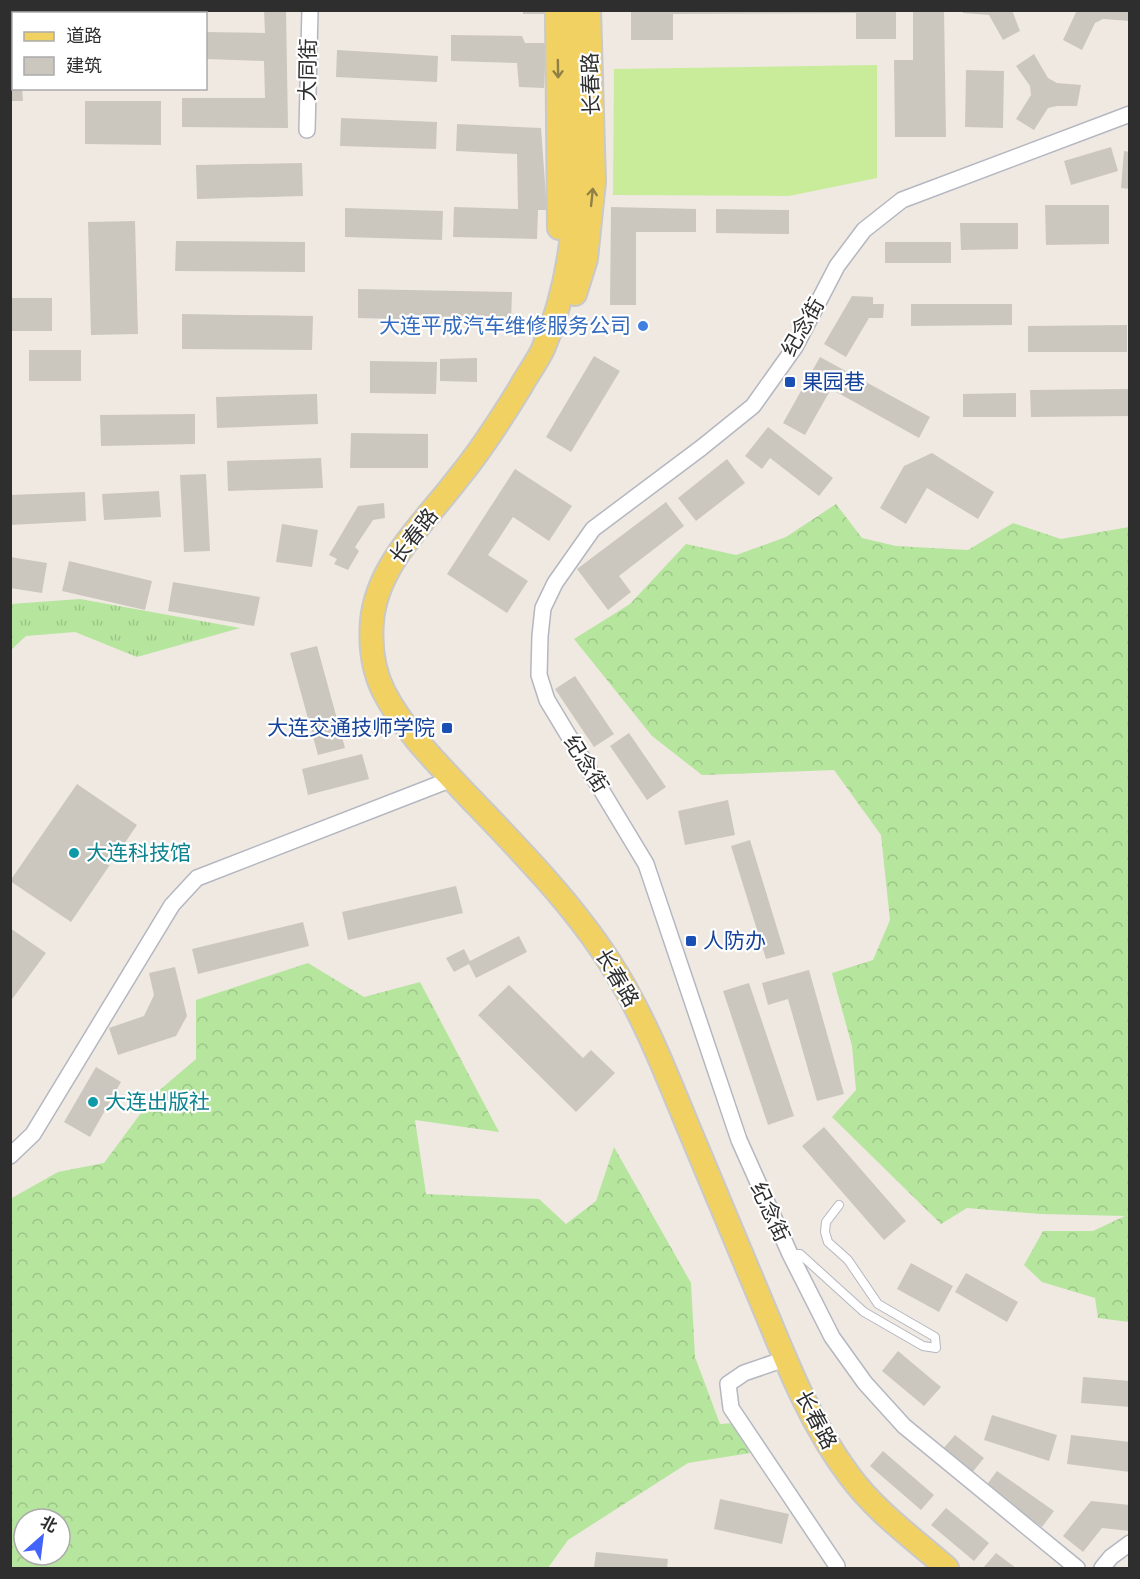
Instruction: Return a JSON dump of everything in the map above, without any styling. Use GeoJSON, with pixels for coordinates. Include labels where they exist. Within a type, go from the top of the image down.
{"type":"FeatureCollection","features":[{"type":"Feature","properties":{"kind":"main road","name":"长春路"},"geometry":{"type":"LineString","coordinates":[[501,419],[505,397],[541,318],[559,255],[557,10]]}},
{"type":"Feature","properties":{"kind":"main road","name":"长春路"},"geometry":{"type":"LineString","coordinates":[[573,10],[576,187],[572,245],[561,297],[542,352],[501,419],[463,473],[391,564],[378,591],[372,619],[375,669],[382,688],[396,713],[452,779],[566,904],[608,959],[632,999],[668,1077],[785,1359],[824,1440],[852,1480],[889,1518],[947,1569]]}},
{"type":"Feature","properties":{"kind":"main road","name":"长春路"},"geometry":{"type":"LineString","coordinates":[[501,419],[516,408],[529,393],[548,363],[566,323],[586,259],[594,182],[589,10]]}},
{"type":"Feature","properties":{"kind":"street","name":"大同街"},"geometry":{"type":"LineString","coordinates":[[307,130],[310,10]]}},
{"type":"Feature","properties":{"kind":"street","name":"纪念街"},"geometry":{"type":"LineString","coordinates":[[1077,1569],[904,1426],[873,1392],[832,1337],[790,1254],[739,1140],[646,864],[547,700],[539,675],[540,636],[543,608],[555,583],[593,529],[753,406],[795,347],[837,266],[864,230],[902,200],[1130,114]]}},
{"type":"Feature","properties":{"kind":"street"},"geometry":{"type":"LineString","coordinates":[[10,1156],[33,1134],[172,905],[197,878],[452,779]]}},
{"type":"Feature","properties":{"kind":"street"},"geometry":{"type":"LineString","coordinates":[[785,1359],[744,1373],[728,1384],[731,1408],[837,1569]]}},
{"type":"Feature","properties":{"kind":"street"},"geometry":{"type":"LineString","coordinates":[[1102,1569],[1111,1557],[1130,1543]]}},
{"type":"Feature","properties":{"kind":"lane"},"geometry":{"type":"LineString","coordinates":[[790,1254],[800,1254],[864,1312],[922,1346],[936,1348],[935,1337],[878,1304],[848,1260],[828,1242],[825,1232],[826,1222],[839,1205]]}},
{"type":"Feature","properties":{"kind":"green space"},"geometry":{"type":"Polygon","coordinates":[[[877,65],[877,178],[789,196],[613,195],[614,69],[877,65]]]}},
{"type":"Feature","properties":{"kind":"green space"},"geometry":{"type":"Polygon","coordinates":[[[836,504],[862,538],[896,546],[968,550],[1013,523],[1061,539],[1129,527],[1129,1322],[1098,1318],[1095,1298],[1042,1282],[1024,1265],[1043,1231],[1093,1231],[1125,1216],[1041,1214],[967,1208],[941,1224],[832,1117],[856,1090],[852,1046],[832,973],[873,960],[890,920],[881,835],[834,770],[702,775],[652,736],[574,639],[630,604],[686,544],[736,555],[786,537],[836,504]]]}},
{"type":"Feature","properties":{"kind":"green space"},"geometry":{"type":"Polygon","coordinates":[[[80,599],[240,628],[137,657],[75,632],[26,636],[11,650],[11,604],[80,599]]]}},
{"type":"Feature","properties":{"kind":"green space"},"geometry":{"type":"Polygon","coordinates":[[[308,963],[364,997],[420,982],[499,1132],[415,1120],[426,1194],[539,1199],[566,1224],[596,1201],[614,1147],[691,1283],[695,1357],[720,1424],[734,1423],[750,1453],[688,1463],[568,1540],[548,1568],[11,1568],[10,1199],[58,1172],[104,1163],[155,1094],[196,1059],[196,1000],[308,963]]]}},
{"type":"Feature","properties":{"kind":"building"},"geometry":{"type":"Polygon","coordinates":[[[10,10],[62,10],[62,12],[12,12],[10,15],[10,10]]]}},
{"type":"Feature","properties":{"kind":"building"},"geometry":{"type":"Polygon","coordinates":[[[264,10],[286,10],[288,128],[182,127],[182,98],[265,98],[264,61],[207,59],[207,32],[265,33],[264,10]]]}},
{"type":"Feature","properties":{"kind":"building"},"geometry":{"type":"Polygon","coordinates":[[[523,10],[549,10],[549,14],[523,14],[523,10]]]}},
{"type":"Feature","properties":{"kind":"building"},"geometry":{"type":"Polygon","coordinates":[[[631,10],[896,10],[896,39],[856,39],[856,13],[673,14],[673,40],[631,40],[631,10]]]}},
{"type":"Feature","properties":{"kind":"building"},"geometry":{"type":"Polygon","coordinates":[[[913,10],[944,10],[946,137],[895,137],[894,60],[913,60],[913,10]]]}},
{"type":"Feature","properties":{"kind":"building"},"geometry":{"type":"Polygon","coordinates":[[[963,10],[1012,10],[1020,31],[1003,40],[989,15],[963,13],[963,10]]]}},
{"type":"Feature","properties":{"kind":"building"},"geometry":{"type":"Polygon","coordinates":[[[1077,10],[1130,10],[1130,21],[1103,19],[1095,23],[1082,50],[1063,40],[1077,10]]]}},
{"type":"Feature","properties":{"kind":"building"},"geometry":{"type":"Polygon","coordinates":[[[10,32],[12,32],[12,90],[22,90],[23,101],[10,101],[10,32]]]}},
{"type":"Feature","properties":{"kind":"building"},"geometry":{"type":"Polygon","coordinates":[[[451,35],[522,36],[525,43],[546,43],[544,88],[519,87],[517,63],[451,61],[451,35]]]}},
{"type":"Feature","properties":{"kind":"building"},"geometry":{"type":"Polygon","coordinates":[[[337,50],[438,56],[437,82],[336,77],[337,50]]]}},
{"type":"Feature","properties":{"kind":"building"},"geometry":{"type":"Polygon","coordinates":[[[1034,54],[1048,78],[1057,83],[1081,85],[1077,106],[1048,108],[1034,130],[1016,119],[1031,95],[1030,86],[1016,66],[1034,54]]]}},
{"type":"Feature","properties":{"kind":"building"},"geometry":{"type":"Polygon","coordinates":[[[966,70],[1004,71],[1003,128],[965,127],[966,70]]]}},
{"type":"Feature","properties":{"kind":"building"},"geometry":{"type":"Polygon","coordinates":[[[85,101],[161,101],[161,145],[85,144],[85,101]]]}},
{"type":"Feature","properties":{"kind":"building"},"geometry":{"type":"Polygon","coordinates":[[[341,118],[437,122],[436,149],[340,146],[341,118]]]}},
{"type":"Feature","properties":{"kind":"building"},"geometry":{"type":"Polygon","coordinates":[[[457,124],[541,128],[547,210],[538,210],[537,239],[453,237],[454,207],[518,209],[517,154],[456,151],[457,124]]]}},
{"type":"Feature","properties":{"kind":"building"},"geometry":{"type":"Polygon","coordinates":[[[1111,147],[1118,171],[1071,185],[1064,161],[1111,147]]]}},
{"type":"Feature","properties":{"kind":"building"},"geometry":{"type":"Polygon","coordinates":[[[1124,151],[1130,152],[1130,189],[1121,188],[1124,151]]]}},
{"type":"Feature","properties":{"kind":"building"},"geometry":{"type":"Polygon","coordinates":[[[302,163],[303,196],[197,199],[196,165],[302,163]]]}},
{"type":"Feature","properties":{"kind":"building"},"geometry":{"type":"Polygon","coordinates":[[[1045,205],[1109,205],[1109,244],[1046,245],[1045,205]]]}},
{"type":"Feature","properties":{"kind":"building"},"geometry":{"type":"Polygon","coordinates":[[[611,207],[696,209],[696,232],[636,232],[636,305],[610,305],[611,207]]]}},
{"type":"Feature","properties":{"kind":"building"},"geometry":{"type":"Polygon","coordinates":[[[345,208],[443,211],[442,240],[345,237],[345,208]]]}},
{"type":"Feature","properties":{"kind":"building"},"geometry":{"type":"Polygon","coordinates":[[[716,209],[789,210],[789,234],[716,233],[716,209]]]}},
{"type":"Feature","properties":{"kind":"building"},"geometry":{"type":"Polygon","coordinates":[[[135,221],[138,334],[91,335],[88,222],[135,221]]]}},
{"type":"Feature","properties":{"kind":"building"},"geometry":{"type":"Polygon","coordinates":[[[960,223],[1018,223],[1018,249],[961,250],[960,223]]]}},
{"type":"Feature","properties":{"kind":"building"},"geometry":{"type":"Polygon","coordinates":[[[176,241],[305,242],[305,272],[175,271],[176,241]]]}},
{"type":"Feature","properties":{"kind":"building"},"geometry":{"type":"Polygon","coordinates":[[[885,242],[951,242],[951,263],[885,263],[885,242]]]}},
{"type":"Feature","properties":{"kind":"building"},"geometry":{"type":"Polygon","coordinates":[[[358,289],[512,292],[511,322],[358,318],[358,289]]]}},
{"type":"Feature","properties":{"kind":"building"},"geometry":{"type":"Polygon","coordinates":[[[852,296],[873,297],[873,304],[884,304],[883,318],[869,318],[846,357],[824,344],[852,296]]]}},
{"type":"Feature","properties":{"kind":"building"},"geometry":{"type":"Polygon","coordinates":[[[10,298],[52,298],[52,331],[10,331],[10,298]]]}},
{"type":"Feature","properties":{"kind":"building"},"geometry":{"type":"Polygon","coordinates":[[[911,304],[1012,304],[1012,325],[911,326],[911,304]]]}},
{"type":"Feature","properties":{"kind":"building"},"geometry":{"type":"Polygon","coordinates":[[[182,314],[313,316],[312,350],[182,349],[182,314]]]}},
{"type":"Feature","properties":{"kind":"building"},"geometry":{"type":"Polygon","coordinates":[[[1127,325],[1127,352],[1028,352],[1028,326],[1127,325]]]}},
{"type":"Feature","properties":{"kind":"building"},"geometry":{"type":"Polygon","coordinates":[[[29,350],[81,350],[81,381],[29,381],[29,350]]]}},
{"type":"Feature","properties":{"kind":"building"},"geometry":{"type":"Polygon","coordinates":[[[594,356],[620,371],[571,452],[546,437],[594,356]]]}},
{"type":"Feature","properties":{"kind":"building"},"geometry":{"type":"Polygon","coordinates":[[[820,357],[930,417],[919,438],[831,389],[805,435],[783,423],[820,357]]]}},
{"type":"Feature","properties":{"kind":"building"},"geometry":{"type":"Polygon","coordinates":[[[477,358],[477,382],[440,381],[440,359],[477,358]]]}},
{"type":"Feature","properties":{"kind":"building"},"geometry":{"type":"Polygon","coordinates":[[[370,361],[437,362],[436,394],[370,393],[370,361]]]}},
{"type":"Feature","properties":{"kind":"building"},"geometry":{"type":"Polygon","coordinates":[[[1130,389],[1130,416],[1031,417],[1030,390],[1130,389]]]}},
{"type":"Feature","properties":{"kind":"building"},"geometry":{"type":"Polygon","coordinates":[[[1016,393],[1016,417],[963,417],[963,394],[1016,393]]]}},
{"type":"Feature","properties":{"kind":"building"},"geometry":{"type":"Polygon","coordinates":[[[317,394],[318,424],[217,428],[216,397],[317,394]]]}},
{"type":"Feature","properties":{"kind":"building"},"geometry":{"type":"Polygon","coordinates":[[[195,414],[195,444],[101,446],[100,415],[195,414]]]}},
{"type":"Feature","properties":{"kind":"building"},"geometry":{"type":"Polygon","coordinates":[[[768,427],[833,478],[819,496],[770,458],[762,469],[745,456],[768,427]]]}},
{"type":"Feature","properties":{"kind":"building"},"geometry":{"type":"Polygon","coordinates":[[[351,433],[428,434],[428,468],[350,468],[351,433]]]}},
{"type":"Feature","properties":{"kind":"building"},"geometry":{"type":"Polygon","coordinates":[[[932,453],[994,492],[978,519],[927,488],[906,524],[880,508],[904,466],[932,453]]]}},
{"type":"Feature","properties":{"kind":"building"},"geometry":{"type":"Polygon","coordinates":[[[321,458],[323,488],[228,491],[227,461],[321,458]]]}},
{"type":"Feature","properties":{"kind":"building"},"geometry":{"type":"Polygon","coordinates":[[[727,459],[745,483],[696,521],[678,498],[727,459]]]}},
{"type":"Feature","properties":{"kind":"building"},"geometry":{"type":"Polygon","coordinates":[[[515,469],[572,506],[549,541],[513,517],[488,555],[528,581],[507,613],[447,574],[515,469]]]}},
{"type":"Feature","properties":{"kind":"building"},"geometry":{"type":"Polygon","coordinates":[[[206,474],[210,551],[184,552],[180,475],[206,474]]]}},
{"type":"Feature","properties":{"kind":"building"},"geometry":{"type":"Polygon","coordinates":[[[159,491],[161,517],[104,520],[102,494],[159,491]]]}},
{"type":"Feature","properties":{"kind":"building"},"geometry":{"type":"Polygon","coordinates":[[[85,492],[86,521],[10,525],[10,495],[85,492]]]}},
{"type":"Feature","properties":{"kind":"building"},"geometry":{"type":"Polygon","coordinates":[[[666,502],[684,526],[619,576],[631,592],[608,610],[577,569],[666,502]]]}},
{"type":"Feature","properties":{"kind":"building"},"geometry":{"type":"Polygon","coordinates":[[[384,503],[385,518],[373,520],[355,547],[359,551],[348,570],[334,564],[337,559],[329,555],[358,506],[384,503]]]}},
{"type":"Feature","properties":{"kind":"building"},"geometry":{"type":"Polygon","coordinates":[[[282,524],[318,530],[312,567],[276,562],[282,524]]]}},
{"type":"Feature","properties":{"kind":"building"},"geometry":{"type":"Polygon","coordinates":[[[10,557],[47,563],[42,593],[10,588],[10,557]]]}},
{"type":"Feature","properties":{"kind":"building"},"geometry":{"type":"Polygon","coordinates":[[[69,561],[152,581],[145,610],[62,591],[69,561]]]}},
{"type":"Feature","properties":{"kind":"building"},"geometry":{"type":"Polygon","coordinates":[[[173,582],[260,597],[254,626],[168,611],[173,582]]]}},
{"type":"Feature","properties":{"kind":"building"},"geometry":{"type":"Polygon","coordinates":[[[317,646],[345,748],[318,755],[290,653],[317,646]]]}},
{"type":"Feature","properties":{"kind":"building"},"geometry":{"type":"Polygon","coordinates":[[[575,676],[614,734],[594,747],[555,689],[575,676]]]}},
{"type":"Feature","properties":{"kind":"building"},"geometry":{"type":"Polygon","coordinates":[[[629,733],[666,787],[647,800],[610,746],[629,733]]]}},
{"type":"Feature","properties":{"kind":"building"},"geometry":{"type":"Polygon","coordinates":[[[362,754],[369,779],[308,795],[302,769],[362,754]]]}},
{"type":"Feature","properties":{"kind":"building","name":"大连科技馆"},"geometry":{"type":"Polygon","coordinates":[[[77,784],[137,825],[71,922],[10,881],[77,784]]]}},
{"type":"Feature","properties":{"kind":"building"},"geometry":{"type":"Polygon","coordinates":[[[728,800],[735,835],[685,845],[678,811],[728,800]]]}},
{"type":"Feature","properties":{"kind":"building"},"geometry":{"type":"Polygon","coordinates":[[[750,840],[785,954],[766,959],[731,846],[750,840]]]}},
{"type":"Feature","properties":{"kind":"building"},"geometry":{"type":"Polygon","coordinates":[[[456,886],[463,913],[348,940],[342,912],[456,886]]]}},
{"type":"Feature","properties":{"kind":"building"},"geometry":{"type":"Polygon","coordinates":[[[303,922],[309,946],[198,974],[192,949],[303,922]]]}},
{"type":"Feature","properties":{"kind":"building"},"geometry":{"type":"Polygon","coordinates":[[[10,928],[46,953],[10,1002],[10,928]]]}},
{"type":"Feature","properties":{"kind":"building"},"geometry":{"type":"Polygon","coordinates":[[[519,936],[527,952],[476,978],[469,964],[454,972],[446,958],[464,949],[470,961],[519,936]]]}},
{"type":"Feature","properties":{"kind":"building"},"geometry":{"type":"Polygon","coordinates":[[[175,967],[187,1016],[176,1036],[118,1055],[109,1028],[144,1016],[154,995],[149,973],[175,967]]]}},
{"type":"Feature","properties":{"kind":"building"},"geometry":{"type":"Polygon","coordinates":[[[809,970],[844,1094],[817,1101],[788,999],[768,1005],[762,983],[809,970]]]}},
{"type":"Feature","properties":{"kind":"building"},"geometry":{"type":"Polygon","coordinates":[[[749,983],[794,1116],[768,1125],[723,991],[749,983]]]}},
{"type":"Feature","properties":{"kind":"building"},"geometry":{"type":"Polygon","coordinates":[[[509,985],[583,1058],[591,1050],[615,1073],[576,1112],[478,1015],[509,985]]]}},
{"type":"Feature","properties":{"kind":"building","name":"大连出版社"},"geometry":{"type":"Polygon","coordinates":[[[96,1067],[121,1082],[90,1137],[64,1122],[96,1067]]]}},
{"type":"Feature","properties":{"kind":"building"},"geometry":{"type":"Polygon","coordinates":[[[824,1127],[906,1221],[884,1240],[802,1146],[824,1127]]]}},
{"type":"Feature","properties":{"kind":"building"},"geometry":{"type":"Polygon","coordinates":[[[911,1263],[953,1286],[939,1312],[897,1289],[911,1263]]]}},
{"type":"Feature","properties":{"kind":"building"},"geometry":{"type":"Polygon","coordinates":[[[966,1273],[1018,1302],[1007,1322],[955,1292],[966,1273]]]}},
{"type":"Feature","properties":{"kind":"building"},"geometry":{"type":"Polygon","coordinates":[[[898,1351],[941,1387],[924,1406],[882,1371],[898,1351]]]}},
{"type":"Feature","properties":{"kind":"building"},"geometry":{"type":"Polygon","coordinates":[[[1083,1377],[1130,1381],[1130,1407],[1081,1403],[1083,1377]]]}},
{"type":"Feature","properties":{"kind":"building"},"geometry":{"type":"Polygon","coordinates":[[[992,1415],[1057,1435],[1049,1461],[984,1440],[992,1415]]]}},
{"type":"Feature","properties":{"kind":"building"},"geometry":{"type":"Polygon","coordinates":[[[955,1435],[984,1458],[971,1474],[942,1450],[955,1435]]]}},
{"type":"Feature","properties":{"kind":"building"},"geometry":{"type":"Polygon","coordinates":[[[1071,1435],[1130,1442],[1130,1472],[1067,1464],[1071,1435]]]}},
{"type":"Feature","properties":{"kind":"building"},"geometry":{"type":"Polygon","coordinates":[[[883,1451],[934,1495],[921,1510],[870,1466],[883,1451]]]}},
{"type":"Feature","properties":{"kind":"building"},"geometry":{"type":"Polygon","coordinates":[[[997,1471],[1054,1511],[1042,1527],[985,1487],[997,1471]]]}},
{"type":"Feature","properties":{"kind":"building"},"geometry":{"type":"Polygon","coordinates":[[[720,1499],[789,1514],[782,1544],[714,1529],[720,1499]]]}},
{"type":"Feature","properties":{"kind":"building"},"geometry":{"type":"Polygon","coordinates":[[[1091,1501],[1130,1505],[1130,1531],[1102,1528],[1083,1552],[1063,1536],[1091,1501]]]}},
{"type":"Feature","properties":{"kind":"building"},"geometry":{"type":"Polygon","coordinates":[[[946,1508],[989,1543],[974,1561],[931,1525],[946,1508]]]}},
{"type":"Feature","properties":{"kind":"building"},"geometry":{"type":"Polygon","coordinates":[[[596,1552],[668,1559],[667,1568],[594,1568],[596,1552]]]}},
{"type":"Feature","properties":{"kind":"building"},"geometry":{"type":"Polygon","coordinates":[[[996,1553],[1016,1568],[983,1568],[996,1553]]]}},
{"type":"Feature","properties":{"kind":"place","name":"大连平成汽车维修服务公司"},"geometry":{"type":"Point","coordinates":[643,326]}},
{"type":"Feature","properties":{"kind":"place","name":"果园巷"},"geometry":{"type":"Point","coordinates":[790,382]}},
{"type":"Feature","properties":{"kind":"place","name":"大连交通技师学院"},"geometry":{"type":"Point","coordinates":[447,728]}},
{"type":"Feature","properties":{"kind":"place","name":"大连科技馆"},"geometry":{"type":"Point","coordinates":[74,853]}},
{"type":"Feature","properties":{"kind":"place","name":"人防办"},"geometry":{"type":"Point","coordinates":[691,941]}},
{"type":"Feature","properties":{"kind":"place","name":"大连出版社"},"geometry":{"type":"Point","coordinates":[93,1102]}}]}
